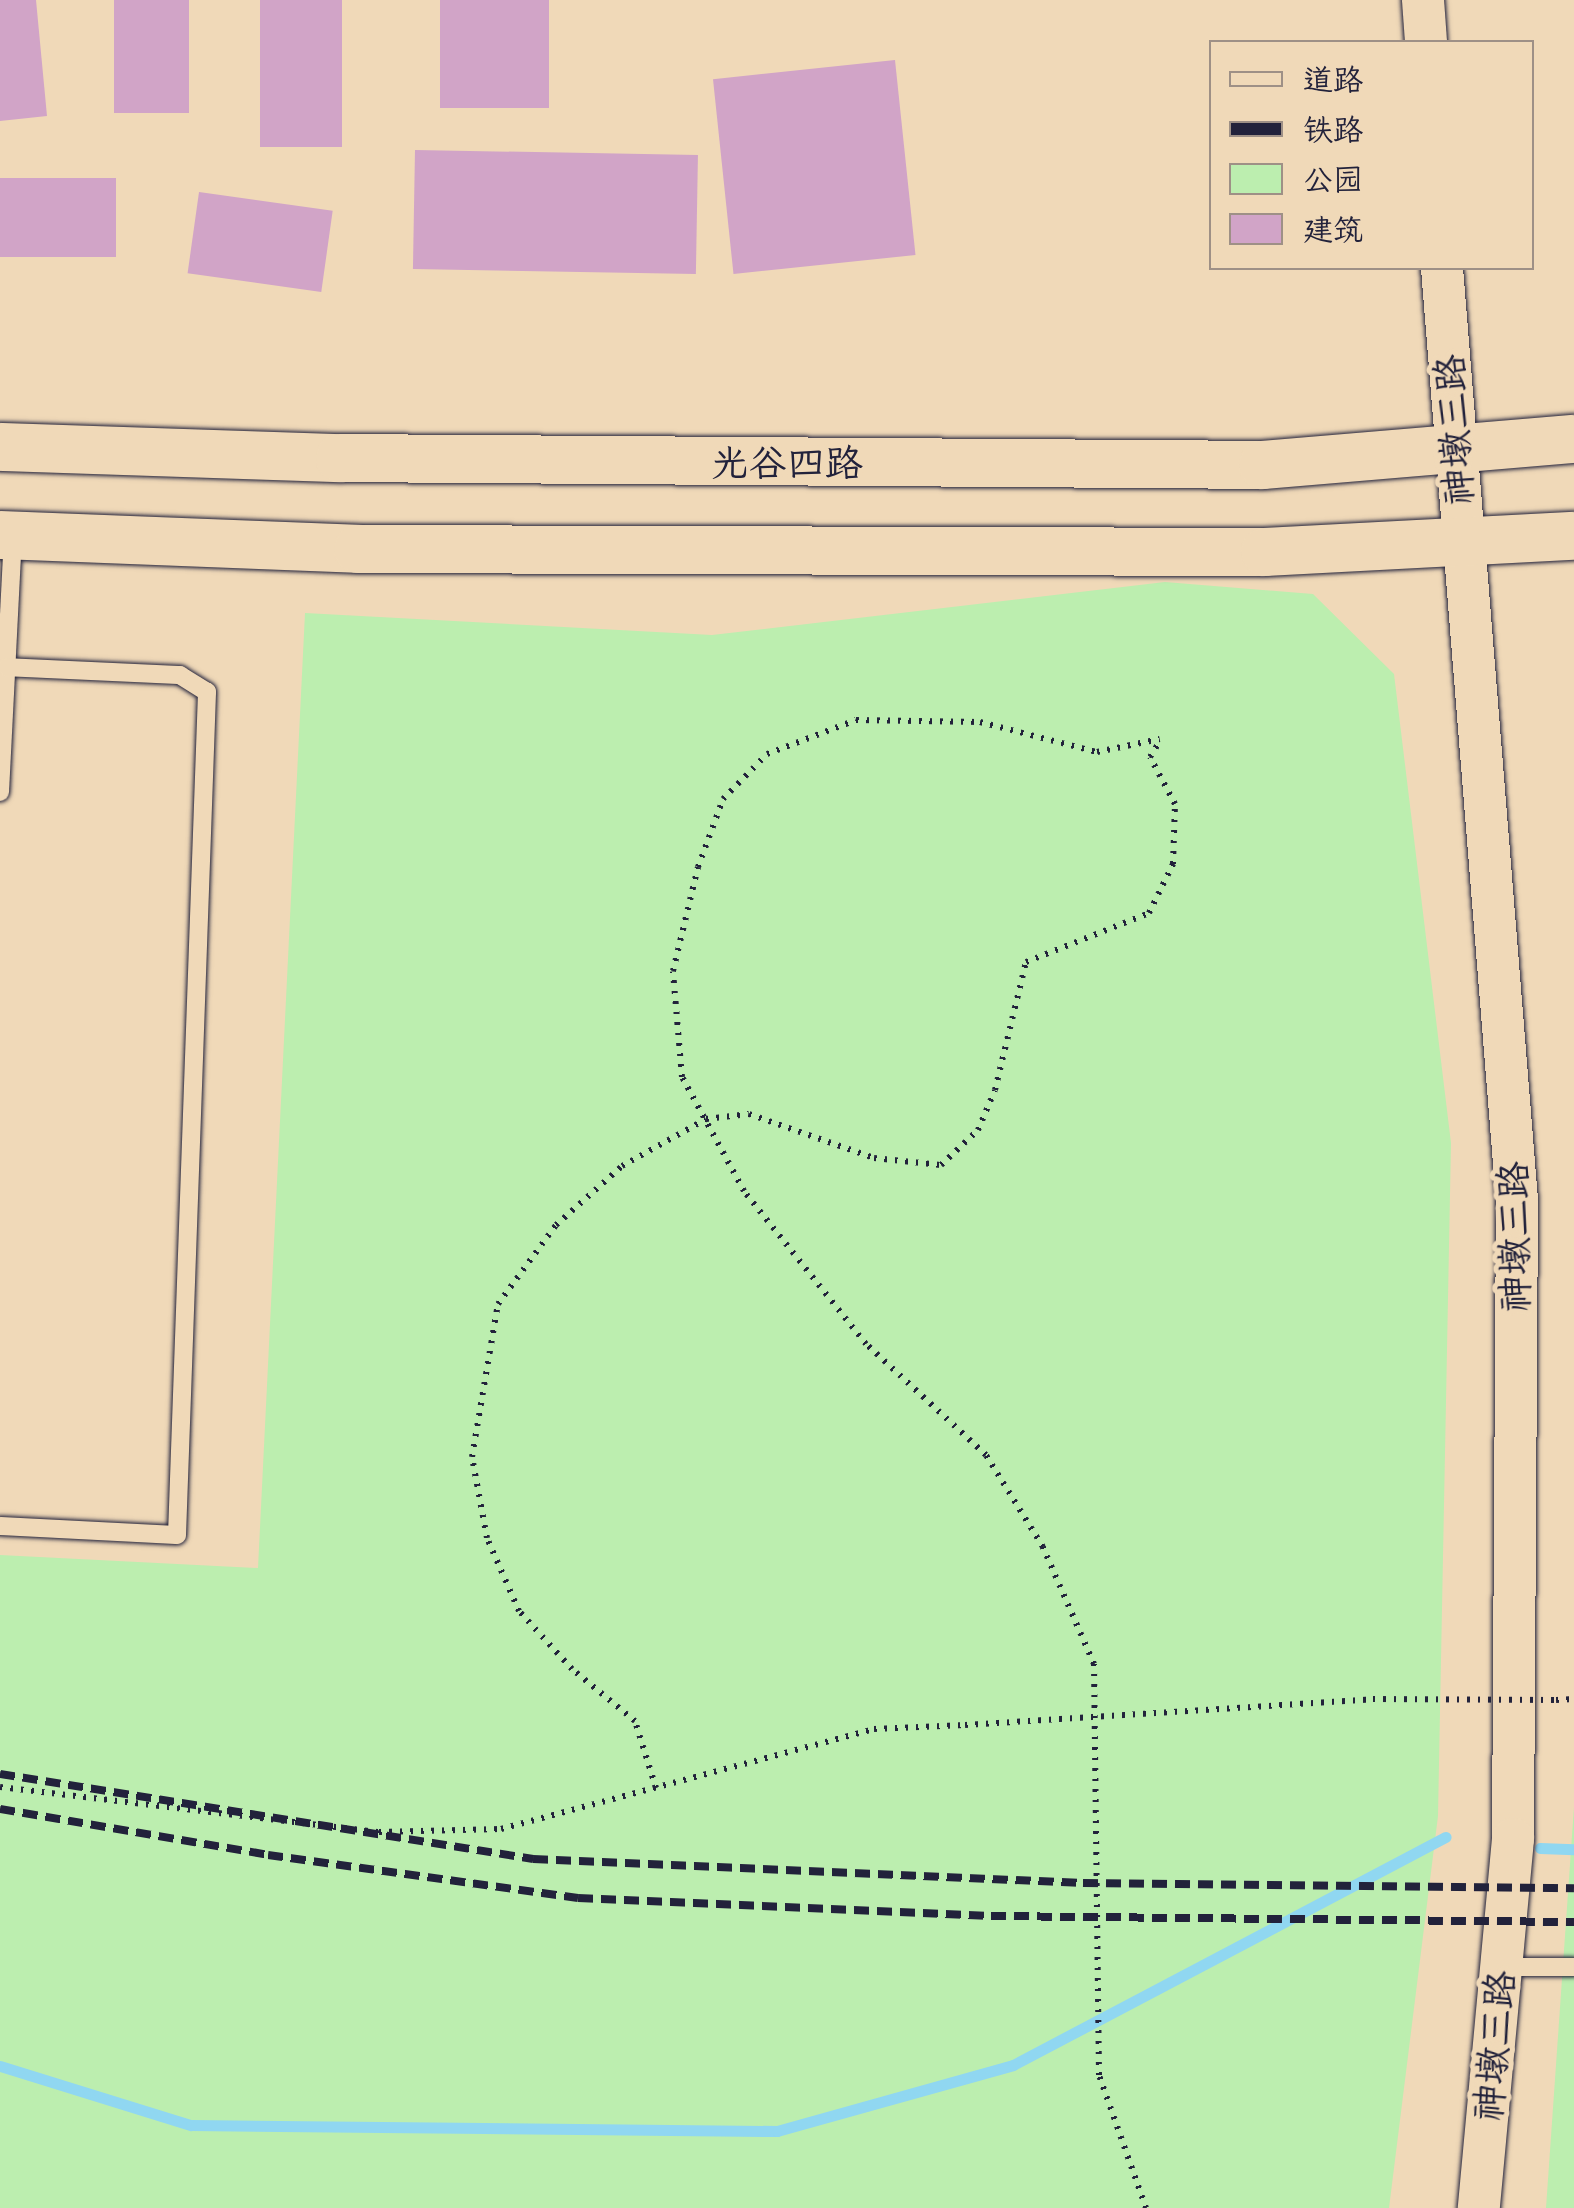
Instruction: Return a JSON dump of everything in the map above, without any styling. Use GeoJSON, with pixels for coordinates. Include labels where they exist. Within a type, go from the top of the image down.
{"type":"FeatureCollection","features":[{"type":"Feature","properties":{"kind":"main road","name":"光谷四路"},"geometry":{"type":"LineString","coordinates":[[0,448],[596,462],[1264,465],[1455,445],[1574,439]]}},
{"type":"Feature","properties":{"kind":"main road"},"geometry":{"type":"LineString","coordinates":[[6,535],[398,549],[1265,552],[1462,545],[1574,536]]}},
{"type":"Feature","properties":{"kind":"street"},"geometry":{"type":"LineString","coordinates":[[1423,0],[1426,40]]}},
{"type":"Feature","properties":{"kind":"street","name":"神墩三路"},"geometry":{"type":"LineString","coordinates":[[1442,270],[1517,1200],[1513,1838],[1479,2208]]}},
{"type":"Feature","properties":{"kind":"lane"},"geometry":{"type":"LineString","coordinates":[[0,792],[6,667],[6,535]]}},
{"type":"Feature","properties":{"kind":"lane"},"geometry":{"type":"LineString","coordinates":[[0,1526],[177,1535],[208,692],[180,675],[6,667]]}},
{"type":"Feature","properties":{"kind":"lane"},"geometry":{"type":"LineString","coordinates":[[1501,1967],[1574,1968]]}},
{"type":"Feature","properties":{"kind":"path"},"geometry":{"type":"LineString","coordinates":[[656,1788],[635,1721],[572,1669],[520,1611],[487,1538],[472,1457],[498,1304],[556,1225],[622,1166],[706,1119],[748,1114],[874,1158],[941,1165],[978,1130],[995,1090],[1026,962],[1149,913],[1173,864],[1175,804],[1150,757],[1160,740],[1098,752],[980,722],[856,720],[767,754],[723,799],[698,867],[673,971],[682,1078],[706,1119],[744,1191],[866,1344],[986,1455],[1042,1547],[1094,1664],[1094,1995],[1099,2075],[1146,2208]]}},
{"type":"Feature","properties":{"kind":"path"},"geometry":{"type":"LineString","coordinates":[[0,1787],[379,1832],[500,1829],[874,1730],[1373,1699],[1574,1699]]}},
{"type":"Feature","properties":{"kind":"green space"},"geometry":{"type":"Polygon","coordinates":[[[1165,582],[1313,594],[1394,674],[1451,1143],[1438,1816],[1389,2208],[0,2208],[0,1555],[258,1568],[305,613],[712,635],[1165,582]]]}},
{"type":"Feature","properties":{"kind":"green space"},"geometry":{"type":"Polygon","coordinates":[[[1574,1807],[1574,2208],[1546,2208],[1574,1807]]]}},
{"type":"Feature","properties":{"kind":"building"},"geometry":{"type":"Polygon","coordinates":[[[0,0],[36,0],[47,116],[0,121],[0,0]]]}},
{"type":"Feature","properties":{"kind":"building"},"geometry":{"type":"Polygon","coordinates":[[[114,0],[189,0],[189,113],[114,113],[114,0]]]}},
{"type":"Feature","properties":{"kind":"building"},"geometry":{"type":"Polygon","coordinates":[[[260,0],[342,0],[342,147],[260,147],[260,0]]]}},
{"type":"Feature","properties":{"kind":"building"},"geometry":{"type":"Polygon","coordinates":[[[440,0],[549,0],[549,108],[440,108],[440,0]]]}},
{"type":"Feature","properties":{"kind":"building"},"geometry":{"type":"Polygon","coordinates":[[[895,60],[915,255],[733,274],[713,79],[895,60]]]}},
{"type":"Feature","properties":{"kind":"building"},"geometry":{"type":"Polygon","coordinates":[[[415,150],[698,155],[696,274],[413,269],[415,150]]]}},
{"type":"Feature","properties":{"kind":"building"},"geometry":{"type":"Polygon","coordinates":[[[0,178],[116,178],[116,257],[0,257],[0,178]]]}},
{"type":"Feature","properties":{"kind":"building"},"geometry":{"type":"Polygon","coordinates":[[[199,192],[333,211],[321,292],[188,273],[199,192]]]}},
{"type":"Feature","properties":{"kind":"waterway"},"geometry":{"type":"LineString","coordinates":[[0,2066],[191,2125],[777,2131],[1013,2065],[1446,1837]]}},
{"type":"Feature","properties":{"kind":"waterway"},"geometry":{"type":"LineString","coordinates":[[1540,1848],[1574,1849]]}},
{"type":"Feature","properties":{"kind":"railway"},"geometry":{"type":"LineString","coordinates":[[0,1774],[533,1859],[1083,1883],[1574,1888]]}},
{"type":"Feature","properties":{"kind":"railway"},"geometry":{"type":"LineString","coordinates":[[0,1809],[268,1855],[578,1898],[991,1916],[1574,1922]]}}]}
